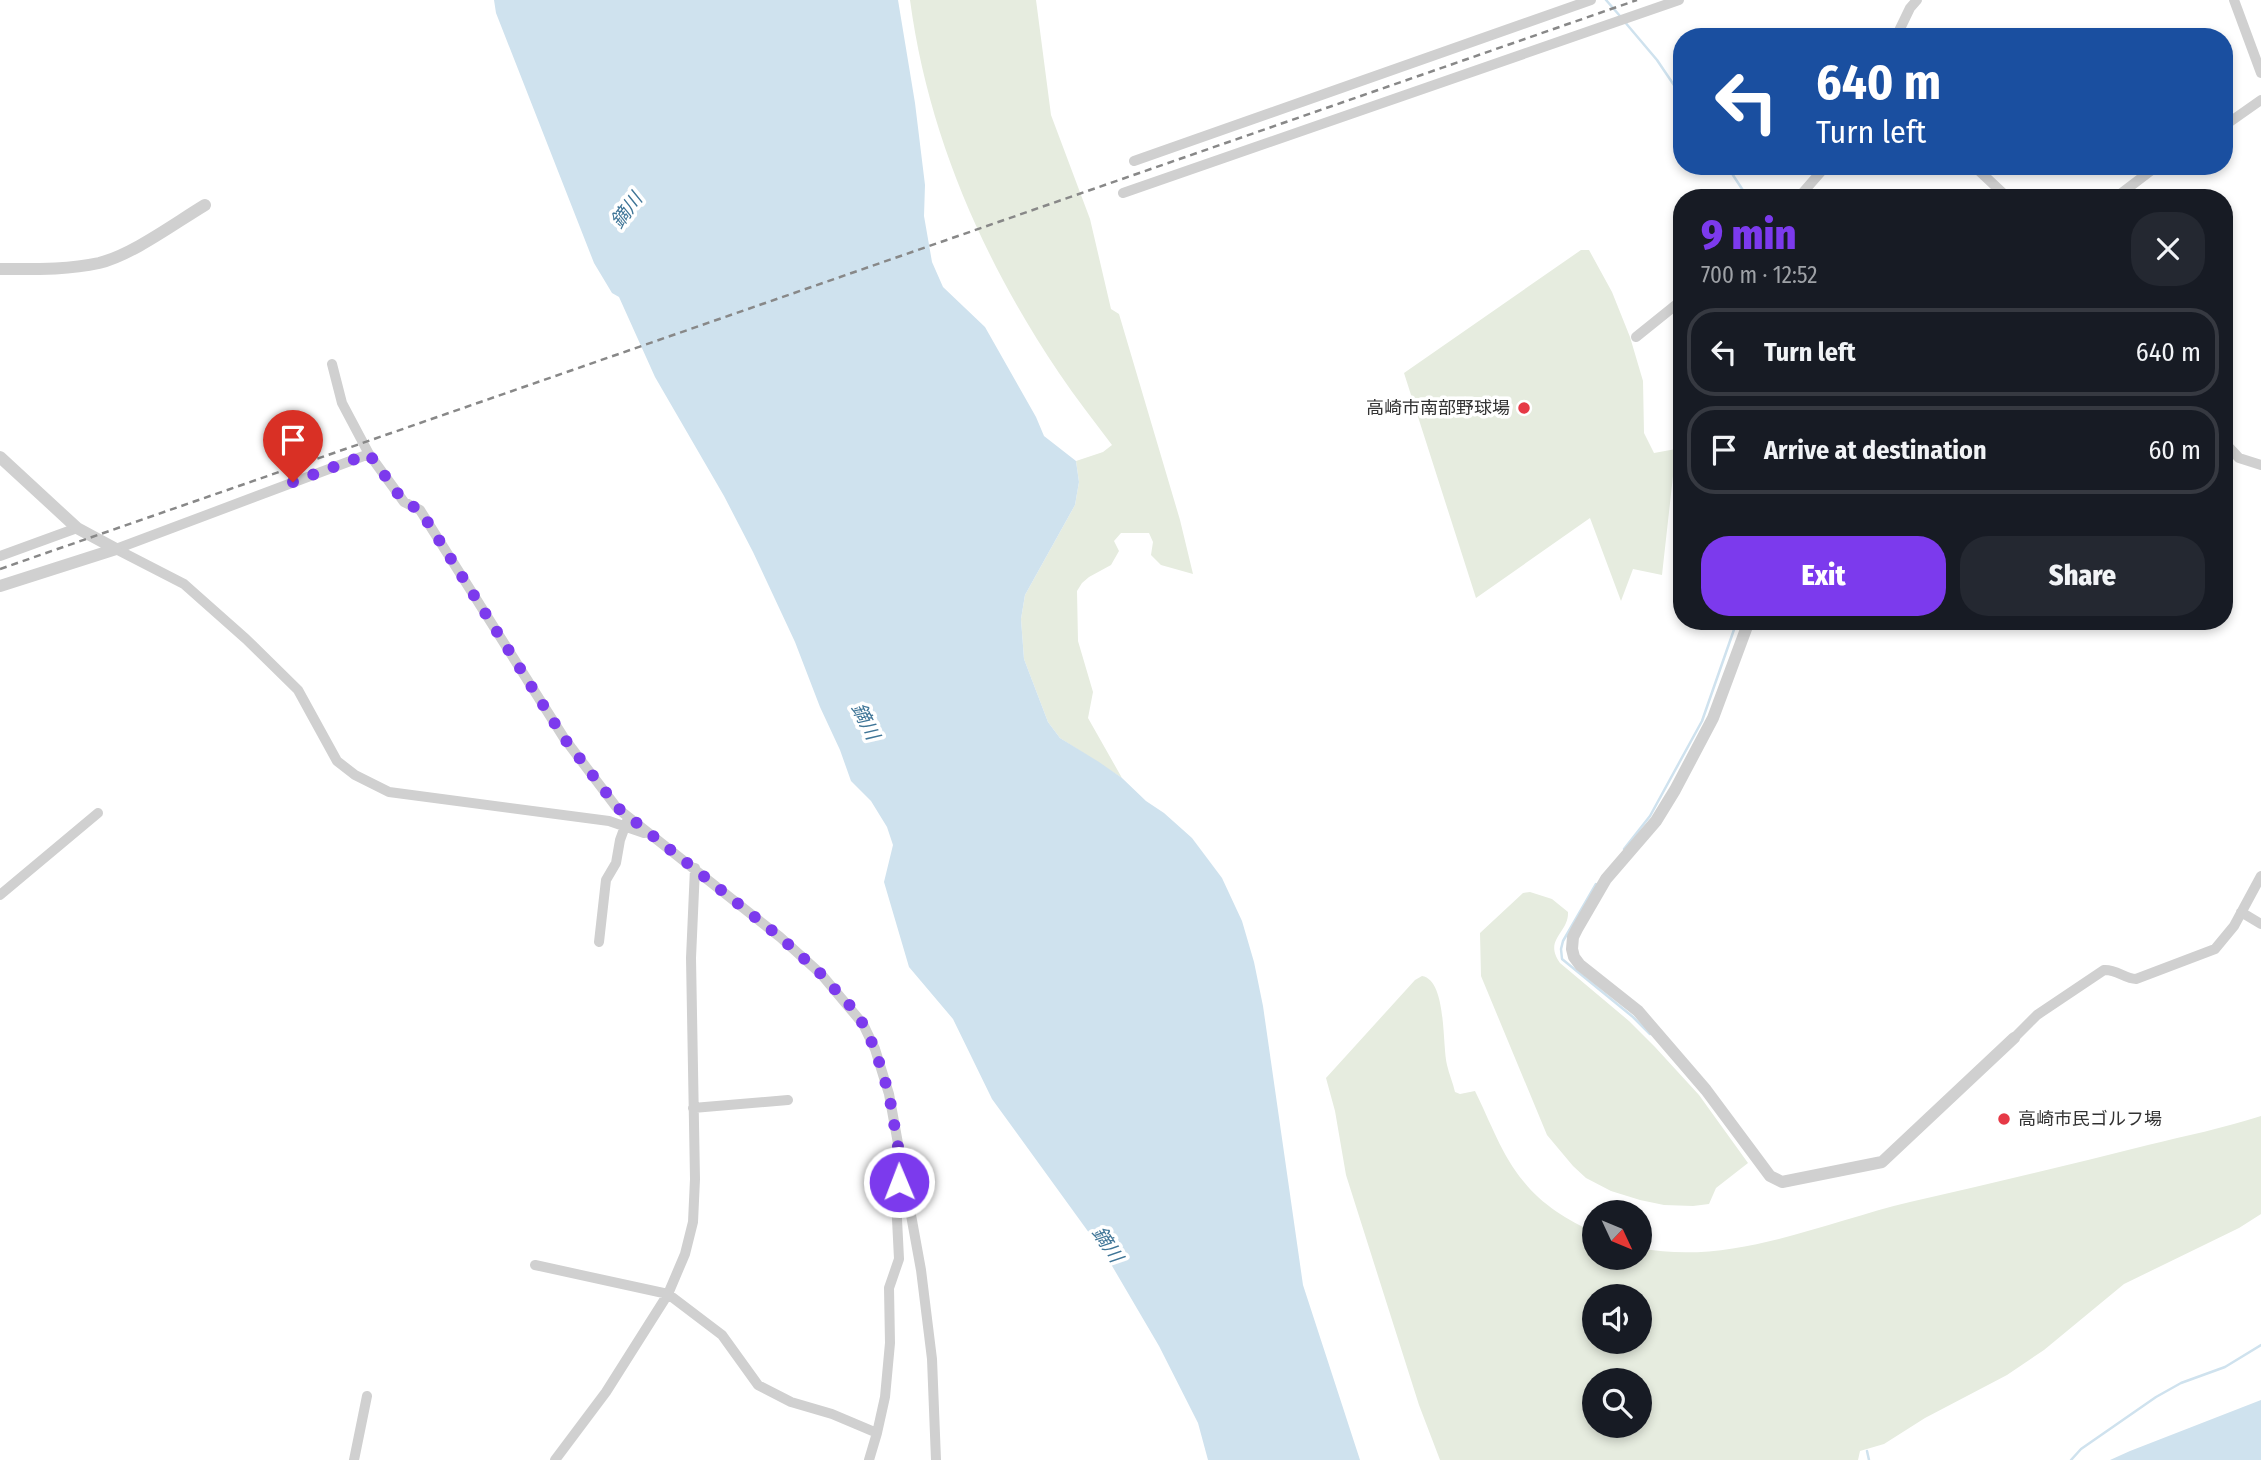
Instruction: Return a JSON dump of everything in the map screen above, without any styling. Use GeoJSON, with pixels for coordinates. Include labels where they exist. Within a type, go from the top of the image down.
{"type":"FeatureCollection","features":[{"type":"Feature","properties":{"kind":"street"},"geometry":{"type":"LineString","coordinates":[[1134,161],[1591,0]]}},
{"type":"Feature","properties":{"kind":"street"},"geometry":{"type":"LineString","coordinates":[[1124,193],[1679,0]]}},
{"type":"Feature","properties":{"kind":"street"},"geometry":{"type":"LineString","coordinates":[[1900,28],[1917,0]]}},
{"type":"Feature","properties":{"kind":"street"},"geometry":{"type":"LineString","coordinates":[[2234,0],[2261,73]]}},
{"type":"Feature","properties":{"kind":"street"},"geometry":{"type":"LineString","coordinates":[[2233,120],[2261,100]]}},
{"type":"Feature","properties":{"kind":"street"},"geometry":{"type":"LineString","coordinates":[[1806,189],[1818,175]]}},
{"type":"Feature","properties":{"kind":"street"},"geometry":{"type":"LineString","coordinates":[[1984,175],[1998,189]]}},
{"type":"Feature","properties":{"kind":"street"},"geometry":{"type":"LineString","coordinates":[[2127,189],[2145,175]]}},
{"type":"Feature","properties":{"kind":"street"},"geometry":{"type":"LineString","coordinates":[[0,269],[52,269],[99,263],[116,257],[205,205]]}},
{"type":"Feature","properties":{"kind":"street"},"geometry":{"type":"LineString","coordinates":[[1636,337],[1673,307]]}},
{"type":"Feature","properties":{"kind":"street"},"geometry":{"type":"LineString","coordinates":[[332,364],[342,403],[369,454],[404,502],[420,510],[564,738],[627,822]]}},
{"type":"Feature","properties":{"kind":"street"},"geometry":{"type":"LineString","coordinates":[[2233,452],[2239,458],[2261,465]]}},
{"type":"Feature","properties":{"kind":"street"},"geometry":{"type":"LineString","coordinates":[[0,586],[116,549],[369,454]]}},
{"type":"Feature","properties":{"kind":"street"},"geometry":{"type":"LineString","coordinates":[[0,457],[77,528],[184,584],[246,639],[298,690],[337,761],[355,775],[389,792],[627,822],[651,835],[695,868],[821,974],[863,1024],[875,1049],[889,1094],[921,1270],[932,1359],[936,1460]]}},
{"type":"Feature","properties":{"kind":"street"},"geometry":{"type":"LineString","coordinates":[[0,556],[77,528]]}},
{"type":"Feature","properties":{"kind":"street"},"geometry":{"type":"LineString","coordinates":[[1746,630],[1705,735],[1663,810],[1606,879],[1573,937],[1574,957],[1580,965],[1638,1011],[1706,1090],[1762,1167],[1770,1176],[1782,1182],[1882,1162],[2037,1015],[2104,970],[2112,970],[2129,979],[2136,979],[2215,949],[2234,926],[2261,876]]}},
{"type":"Feature","properties":{"kind":"street"},"geometry":{"type":"LineString","coordinates":[[0,895],[98,813]]}},
{"type":"Feature","properties":{"kind":"street"},"geometry":{"type":"LineString","coordinates":[[599,942],[606,880],[616,863],[627,822]]}},
{"type":"Feature","properties":{"kind":"street"},"geometry":{"type":"LineString","coordinates":[[555,1460],[606,1392],[668,1294],[685,1254],[693,1222],[695,1179],[691,958],[695,868]]}},
{"type":"Feature","properties":{"kind":"street"},"geometry":{"type":"LineString","coordinates":[[2241,912],[2261,924]]}},
{"type":"Feature","properties":{"kind":"street"},"geometry":{"type":"LineString","coordinates":[[693,1108],[788,1100]]}},
{"type":"Feature","properties":{"kind":"street"},"geometry":{"type":"LineString","coordinates":[[869,1460],[884,1397],[890,1343],[889,1288],[899,1259],[895,1199],[902,1170]]}},
{"type":"Feature","properties":{"kind":"street"},"geometry":{"type":"LineString","coordinates":[[535,1265],[668,1294],[722,1335],[758,1385],[790,1402],[832,1414],[877,1433]]}},
{"type":"Feature","properties":{"kind":"street"},"geometry":{"type":"LineString","coordinates":[[354,1460],[368,1396]]}},
{"type":"Feature","properties":{"kind":"shaded area"},"geometry":{"type":"Polygon","coordinates":[[[910,0],[1036,0],[1051,115],[1090,219],[1111,309],[1119,314],[1180,520],[1193,574],[1161,565],[1151,555],[1153,542],[1149,533],[1121,533],[1114,541],[1119,551],[1111,565],[1089,577],[1077,591],[1078,641],[1093,692],[1088,718],[1122,778],[1060,738],[1048,722],[1024,659],[1021,619],[1025,595],[1075,505],[1079,482],[1076,461],[1103,452],[1112,445],[1065,382],[1032,330],[983,241],[945,148],[930,99],[910,0]]]}},
{"type":"Feature","properties":{"kind":"shaded area"},"geometry":{"type":"Polygon","coordinates":[[[1581,250],[1589,250],[1612,292],[1630,337],[1643,381],[1644,433],[1654,453],[1673,450],[1673,476],[1662,575],[1633,569],[1621,601],[1590,518],[1476,598],[1404,373],[1581,250]]]}},
{"type":"Feature","properties":{"kind":"shaded area"},"geometry":{"type":"Polygon","coordinates":[[[1530,892],[1552,899],[1568,912],[1554,948],[1560,963],[1629,1021],[1655,1047],[1699,1095],[1748,1163],[1716,1188],[1709,1204],[1664,1205],[1611,1191],[1586,1178],[1547,1135],[1481,976],[1480,933],[1523,893],[1530,892]]]}},
{"type":"Feature","properties":{"kind":"shaded area","name":"高崎市民ゴルフ場"},"geometry":{"type":"Polygon","coordinates":[[[1422,976],[1430,980],[1440,1001],[1447,1065],[1455,1092],[1460,1094],[1475,1091],[1516,1172],[1539,1198],[1582,1226],[1582,1270],[1652,1270],[1652,1249],[1708,1251],[1776,1240],[1910,1202],[2261,1116],[2261,1214],[2239,1228],[2124,1284],[2044,1350],[2007,1375],[1925,1418],[1884,1444],[1860,1451],[1858,1460],[1440,1460],[1419,1405],[1346,1175],[1335,1111],[1326,1078],[1415,980],[1422,976]]]}},
{"type":"Feature","properties":{"kind":"water","name":"鏑川"},"geometry":{"type":"Polygon","coordinates":[[[494,0],[898,0],[915,103],[925,185],[924,216],[932,262],[943,287],[985,327],[1044,436],[1076,461],[1079,482],[1075,505],[1025,595],[1021,619],[1024,659],[1048,722],[1060,738],[1122,778],[1192,838],[1222,878],[1242,921],[1263,1006],[1303,1285],[1360,1460],[1208,1460],[1198,1423],[1159,1346],[1108,1259],[992,1099],[953,1019],[909,967],[884,882],[893,845],[887,827],[871,801],[851,781],[795,642],[753,552],[655,377],[619,297],[612,293],[594,263],[496,13],[494,0]]]}},
{"type":"Feature","properties":{"kind":"water"},"geometry":{"type":"Polygon","coordinates":[[[2261,1400],[2261,1460],[2110,1460],[2130,1451],[2261,1400]]]}},
{"type":"Feature","properties":{"kind":"waterway"},"geometry":{"type":"LineString","coordinates":[[1606,0],[1620,16]]}},
{"type":"Feature","properties":{"kind":"waterway"},"geometry":{"type":"LineString","coordinates":[[1624,21],[1673,84]]}},
{"type":"Feature","properties":{"kind":"waterway"},"geometry":{"type":"LineString","coordinates":[[1733,175],[1742,189]]}},
{"type":"Feature","properties":{"kind":"waterway"},"geometry":{"type":"LineString","coordinates":[[1624,849],[1650,816],[1702,721],[1734,630]]}},
{"type":"Feature","properties":{"kind":"waterway"},"geometry":{"type":"LineString","coordinates":[[1596,884],[1563,941],[1562,959],[1650,1034]]}},
{"type":"Feature","properties":{"kind":"waterway"},"geometry":{"type":"LineString","coordinates":[[2071,1460],[2081,1449],[2156,1397],[2181,1383],[2225,1367],[2261,1345]]}},
{"type":"Feature","properties":{"kind":"waterway"},"geometry":{"type":"LineString","coordinates":[[1867,1451],[1869,1460]]}},
{"type":"Feature","properties":{"kind":"railway"},"geometry":{"type":"LineString","coordinates":[[0,569],[1637,0]]}},
{"type":"Feature","properties":{"kind":"place","name":"高崎市南部野球場"},"geometry":{"type":"Point","coordinates":[1524,408]}},
{"type":"Feature","properties":{"kind":"place","name":"高崎市民ゴルフ場"},"geometry":{"type":"Point","coordinates":[2004,1119]}},
{"type":"Feature","properties":{"kind":"route"},"geometry":{"type":"LineString","coordinates":[[293,482],[369,454],[404,502],[420,510],[564,738],[618,808],[780,937],[821,974],[853,1009],[875,1049],[889,1094],[902,1170],[899,1182]]}}]}
